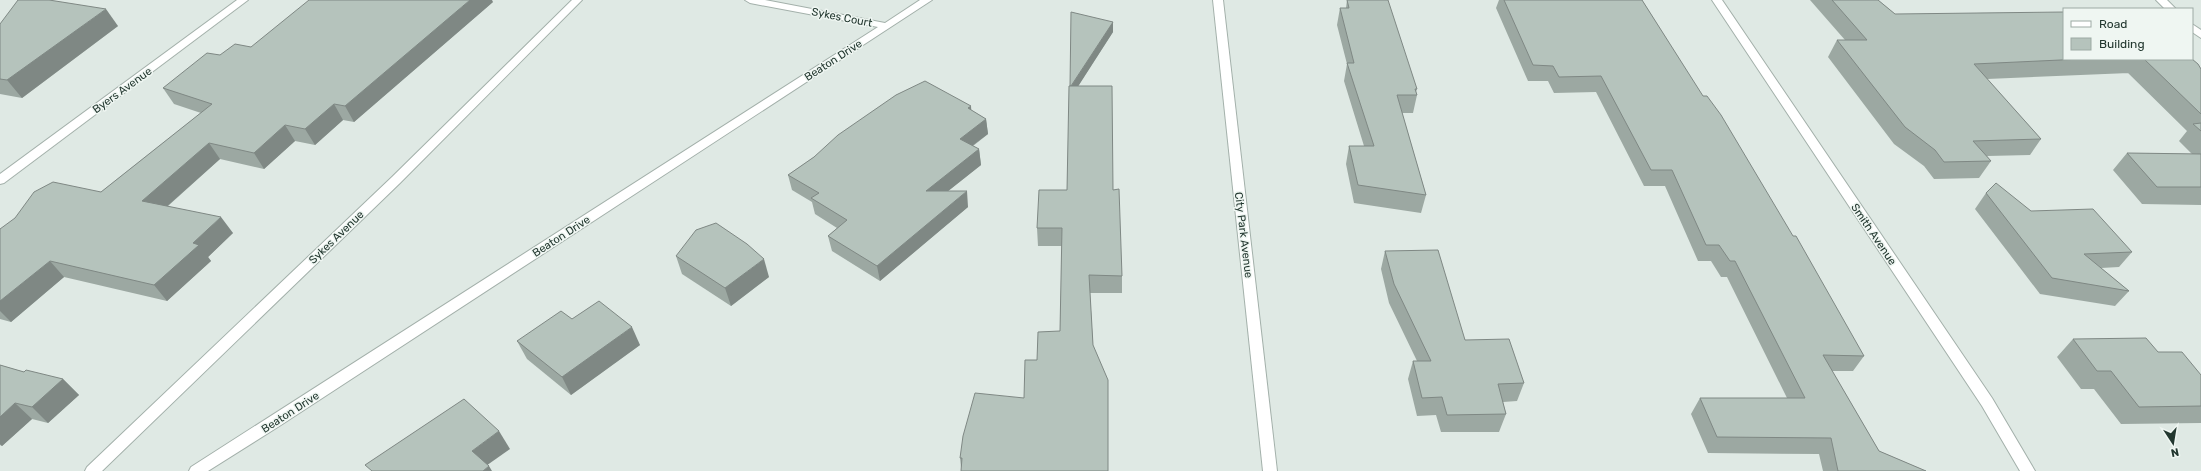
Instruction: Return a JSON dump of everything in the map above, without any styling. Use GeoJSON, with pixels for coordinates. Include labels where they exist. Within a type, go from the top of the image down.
{"type":"FeatureCollection","features":[{"type":"Feature","properties":{"kind":"street","name":"Byers Avenue"},"geometry":{"type":"LineString","coordinates":[[0,180],[243,0]]}},
{"type":"Feature","properties":{"kind":"street","name":"Sykes Avenue"},"geometry":{"type":"LineString","coordinates":[[92,471],[396,180],[577,0]]}},
{"type":"Feature","properties":{"kind":"street","name":"Sykes Court"},"geometry":{"type":"LineString","coordinates":[[750,0],[887,26]]}},
{"type":"Feature","properties":{"kind":"street","name":"Beaton Drive"},"geometry":{"type":"LineString","coordinates":[[196,471],[276,421],[927,0]]}},
{"type":"Feature","properties":{"kind":"street","name":"City Park Avenue"},"geometry":{"type":"LineString","coordinates":[[1218,0],[1232,140],[1257,338],[1270,471]]}},
{"type":"Feature","properties":{"kind":"street","name":"Smith Avenue"},"geometry":{"type":"LineString","coordinates":[[1717,0],[1987,402],[2028,471]]}},
{"type":"Feature","properties":{"kind":"street"},"geometry":{"type":"LineString","coordinates":[[2161,0],[2171,8]]}},
{"type":"Feature","properties":{"kind":"street"},"geometry":{"type":"LineString","coordinates":[[2193,28],[2201,35]]}},
{"type":"Feature","properties":{"kind":"building"},"geometry":{"type":"Polygon","coordinates":[[[18,0],[49,0],[106,9],[7,80],[0,79],[0,24],[18,0]]]}},
{"type":"Feature","properties":{"kind":"building"},"geometry":{"type":"Polygon","coordinates":[[[309,0],[470,0],[345,106],[334,104],[305,129],[285,125],[254,153],[209,143],[142,201],[221,217],[193,243],[199,245],[154,285],[50,261],[0,301],[0,229],[15,218],[34,192],[53,182],[101,192],[212,104],[163,88],[207,53],[220,55],[235,44],[251,47],[309,0]]]}},
{"type":"Feature","properties":{"kind":"building"},"geometry":{"type":"Polygon","coordinates":[[[1347,0],[1388,0],[1417,89],[1415,89],[1417,95],[1397,95],[1426,195],[1358,185],[1349,146],[1374,146],[1347,63],[1354,63],[1340,8],[1349,8],[1347,0]]]}},
{"type":"Feature","properties":{"kind":"building"},"geometry":{"type":"Polygon","coordinates":[[[1504,0],[1642,0],[1703,96],[1707,96],[1721,115],[1793,236],[1796,236],[1864,356],[1823,355],[1879,451],[1926,471],[1838,471],[1831,438],[1717,437],[1700,398],[1805,398],[1735,261],[1730,261],[1719,245],[1706,245],[1672,170],[1651,170],[1601,76],[1559,77],[1553,66],[1533,65],[1504,0]]]}},
{"type":"Feature","properties":{"kind":"building"},"geometry":{"type":"Polygon","coordinates":[[[1832,0],[1878,0],[1895,14],[2063,12],[2063,60],[1974,64],[2041,139],[1973,141],[1991,161],[1944,162],[1935,150],[1905,127],[1837,40],[1867,40],[1832,0]]]}},
{"type":"Feature","properties":{"kind":"building"},"geometry":{"type":"Polygon","coordinates":[[[1071,12],[1113,22],[1070,86],[1071,12]]]}},
{"type":"Feature","properties":{"kind":"building"},"geometry":{"type":"Polygon","coordinates":[[[2145,60],[2193,60],[2198,64],[2201,69],[2201,114],[2145,60]]]}},
{"type":"Feature","properties":{"kind":"building"},"geometry":{"type":"Polygon","coordinates":[[[925,81],[971,106],[968,108],[986,119],[960,139],[979,149],[926,191],[967,191],[877,266],[828,236],[847,220],[811,198],[819,193],[788,175],[814,157],[838,135],[896,95],[925,81]]]}},
{"type":"Feature","properties":{"kind":"building"},"geometry":{"type":"Polygon","coordinates":[[[1069,86],[1112,86],[1113,190],[1119,189],[1122,276],[1089,275],[1093,345],[1108,380],[1108,471],[961,471],[962,458],[960,458],[963,436],[975,393],[1024,398],[1025,360],[1037,360],[1038,332],[1060,331],[1062,228],[1037,228],[1039,190],[1067,190],[1069,86]]]}},
{"type":"Feature","properties":{"kind":"building"},"geometry":{"type":"Polygon","coordinates":[[[2201,123],[2201,131],[2193,124],[2201,123]]]}},
{"type":"Feature","properties":{"kind":"building"},"geometry":{"type":"Polygon","coordinates":[[[2127,153],[2201,154],[2201,187],[2157,187],[2127,153]]]}},
{"type":"Feature","properties":{"kind":"building"},"geometry":{"type":"Polygon","coordinates":[[[1996,183],[2031,211],[2093,209],[2132,252],[2084,254],[2129,291],[2052,278],[1986,193],[1996,183]]]}},
{"type":"Feature","properties":{"kind":"building"},"geometry":{"type":"Polygon","coordinates":[[[716,223],[747,244],[764,259],[725,288],[676,256],[696,230],[716,223]]]}},
{"type":"Feature","properties":{"kind":"building"},"geometry":{"type":"Polygon","coordinates":[[[1438,250],[1465,340],[1509,339],[1524,383],[1498,384],[1506,414],[1447,415],[1442,397],[1422,398],[1413,361],[1431,361],[1394,284],[1385,251],[1438,250]]]}},
{"type":"Feature","properties":{"kind":"building"},"geometry":{"type":"Polygon","coordinates":[[[599,301],[632,327],[562,377],[517,341],[561,311],[572,319],[599,301]]]}},
{"type":"Feature","properties":{"kind":"building"},"geometry":{"type":"Polygon","coordinates":[[[2146,338],[2158,352],[2182,352],[2201,375],[2201,406],[2139,407],[2111,371],[2097,371],[2073,339],[2146,338]]]}},
{"type":"Feature","properties":{"kind":"building"},"geometry":{"type":"Polygon","coordinates":[[[0,365],[24,372],[26,370],[63,379],[32,407],[15,403],[0,417],[0,365]]]}},
{"type":"Feature","properties":{"kind":"building"},"geometry":{"type":"Polygon","coordinates":[[[464,399],[499,431],[472,451],[489,466],[483,471],[372,471],[365,465],[464,399]]]}}]}
